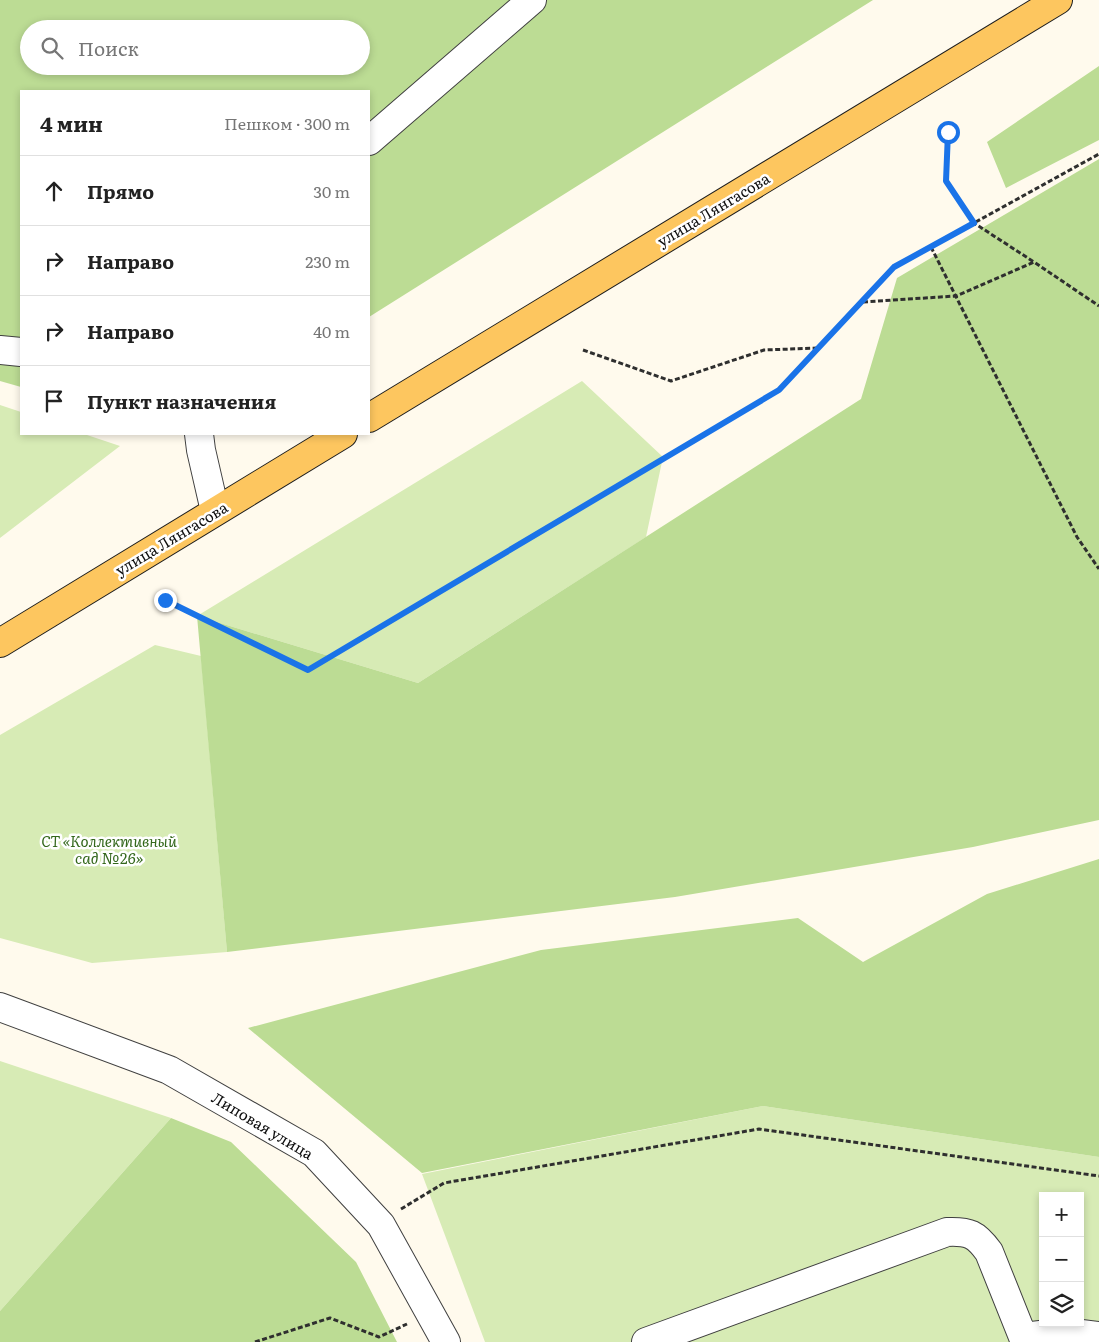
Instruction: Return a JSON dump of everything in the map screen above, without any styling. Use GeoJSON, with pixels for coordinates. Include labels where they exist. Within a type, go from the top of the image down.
{"type":"FeatureCollection","features":[{"type":"Feature","properties":{"kind":"main road","name":"улица Лянгасова"},"geometry":{"type":"LineString","coordinates":[[370,417],[1058,0]]}},
{"type":"Feature","properties":{"kind":"main road","name":"улица Лянгасова"},"geometry":{"type":"LineString","coordinates":[[0,643],[341,435]]}},
{"type":"Feature","properties":{"kind":"street"},"geometry":{"type":"LineString","coordinates":[[370,139],[532,0]]}},
{"type":"Feature","properties":{"kind":"street"},"geometry":{"type":"LineString","coordinates":[[0,350],[20,352]]}},
{"type":"Feature","properties":{"kind":"street"},"geometry":{"type":"LineString","coordinates":[[199,435],[215,511]]}},
{"type":"Feature","properties":{"kind":"street","name":"Липовая улица"},"geometry":{"type":"LineString","coordinates":[[0,1007],[169,1070],[314,1153],[381,1225],[446,1342]]}},
{"type":"Feature","properties":{"kind":"street"},"geometry":{"type":"LineString","coordinates":[[646,1342],[947,1232],[964,1231],[980,1240],[989,1252],[1024,1340],[1065,1332],[1099,1336]]}},
{"type":"Feature","properties":{"kind":"path"},"geometry":{"type":"LineString","coordinates":[[948,132],[946,181],[974,223],[1099,306]]}},
{"type":"Feature","properties":{"kind":"path"},"geometry":{"type":"LineString","coordinates":[[165,600],[308,670],[779,390],[894,267],[1099,154]]}},
{"type":"Feature","properties":{"kind":"path"},"geometry":{"type":"LineString","coordinates":[[931,247],[1077,537],[1099,569]]}},
{"type":"Feature","properties":{"kind":"path"},"geometry":{"type":"LineString","coordinates":[[862,302],[956,296],[1034,262]]}},
{"type":"Feature","properties":{"kind":"path"},"geometry":{"type":"LineString","coordinates":[[583,350],[671,381],[764,350],[819,348]]}},
{"type":"Feature","properties":{"kind":"path"},"geometry":{"type":"LineString","coordinates":[[401,1209],[444,1183],[759,1129],[1099,1176]]}},
{"type":"Feature","properties":{"kind":"path"},"geometry":{"type":"LineString","coordinates":[[255,1342],[330,1318],[380,1337],[430,1313]]}},
{"type":"Feature","properties":{"kind":"green space"},"geometry":{"type":"Polygon","coordinates":[[[0,0],[873,0],[370,316],[370,90],[20,90],[20,387],[0,381],[0,0]]]}},
{"type":"Feature","properties":{"kind":"green space"},"geometry":{"type":"Polygon","coordinates":[[[1099,66],[1099,140],[1006,188],[987,142],[1099,66]]]}},
{"type":"Feature","properties":{"kind":"green space"},"geometry":{"type":"Polygon","coordinates":[[[1099,159],[1099,820],[973,847],[675,897],[227,952],[197,616],[418,683],[861,399],[897,278],[1099,159]]]}},
{"type":"Feature","properties":{"kind":"green space"},"geometry":{"type":"Polygon","coordinates":[[[582,381],[663,457],[646,537],[418,683],[197,616],[582,381]]]}},
{"type":"Feature","properties":{"kind":"green space"},"geometry":{"type":"Polygon","coordinates":[[[0,405],[20,412],[20,435],[87,435],[120,446],[0,538],[0,405]]]}},
{"type":"Feature","properties":{"kind":"green space","name":"СТ «Коллективный сад №26»"},"geometry":{"type":"Polygon","coordinates":[[[155,645],[201,656],[227,952],[92,963],[0,938],[0,735],[155,645]]]}},
{"type":"Feature","properties":{"kind":"green space"},"geometry":{"type":"Polygon","coordinates":[[[1099,859],[1099,1157],[763,1106],[422,1173],[248,1028],[541,950],[798,918],[863,962],[987,894],[1099,859]]]}},
{"type":"Feature","properties":{"kind":"green space"},"geometry":{"type":"Polygon","coordinates":[[[0,1061],[171,1118],[0,1311],[0,1061]]]}},
{"type":"Feature","properties":{"kind":"green space"},"geometry":{"type":"Polygon","coordinates":[[[763,1106],[1099,1157],[1099,1342],[485,1342],[422,1174],[763,1106]]]}},
{"type":"Feature","properties":{"kind":"green space"},"geometry":{"type":"Polygon","coordinates":[[[171,1118],[231,1142],[356,1262],[397,1342],[0,1342],[0,1311],[171,1118]]]}},
{"type":"Feature","properties":{"kind":"route"},"geometry":{"type":"LineString","coordinates":[[165,600],[308,670],[779,390],[894,267],[974,223],[946,181],[948,132]]}}]}
